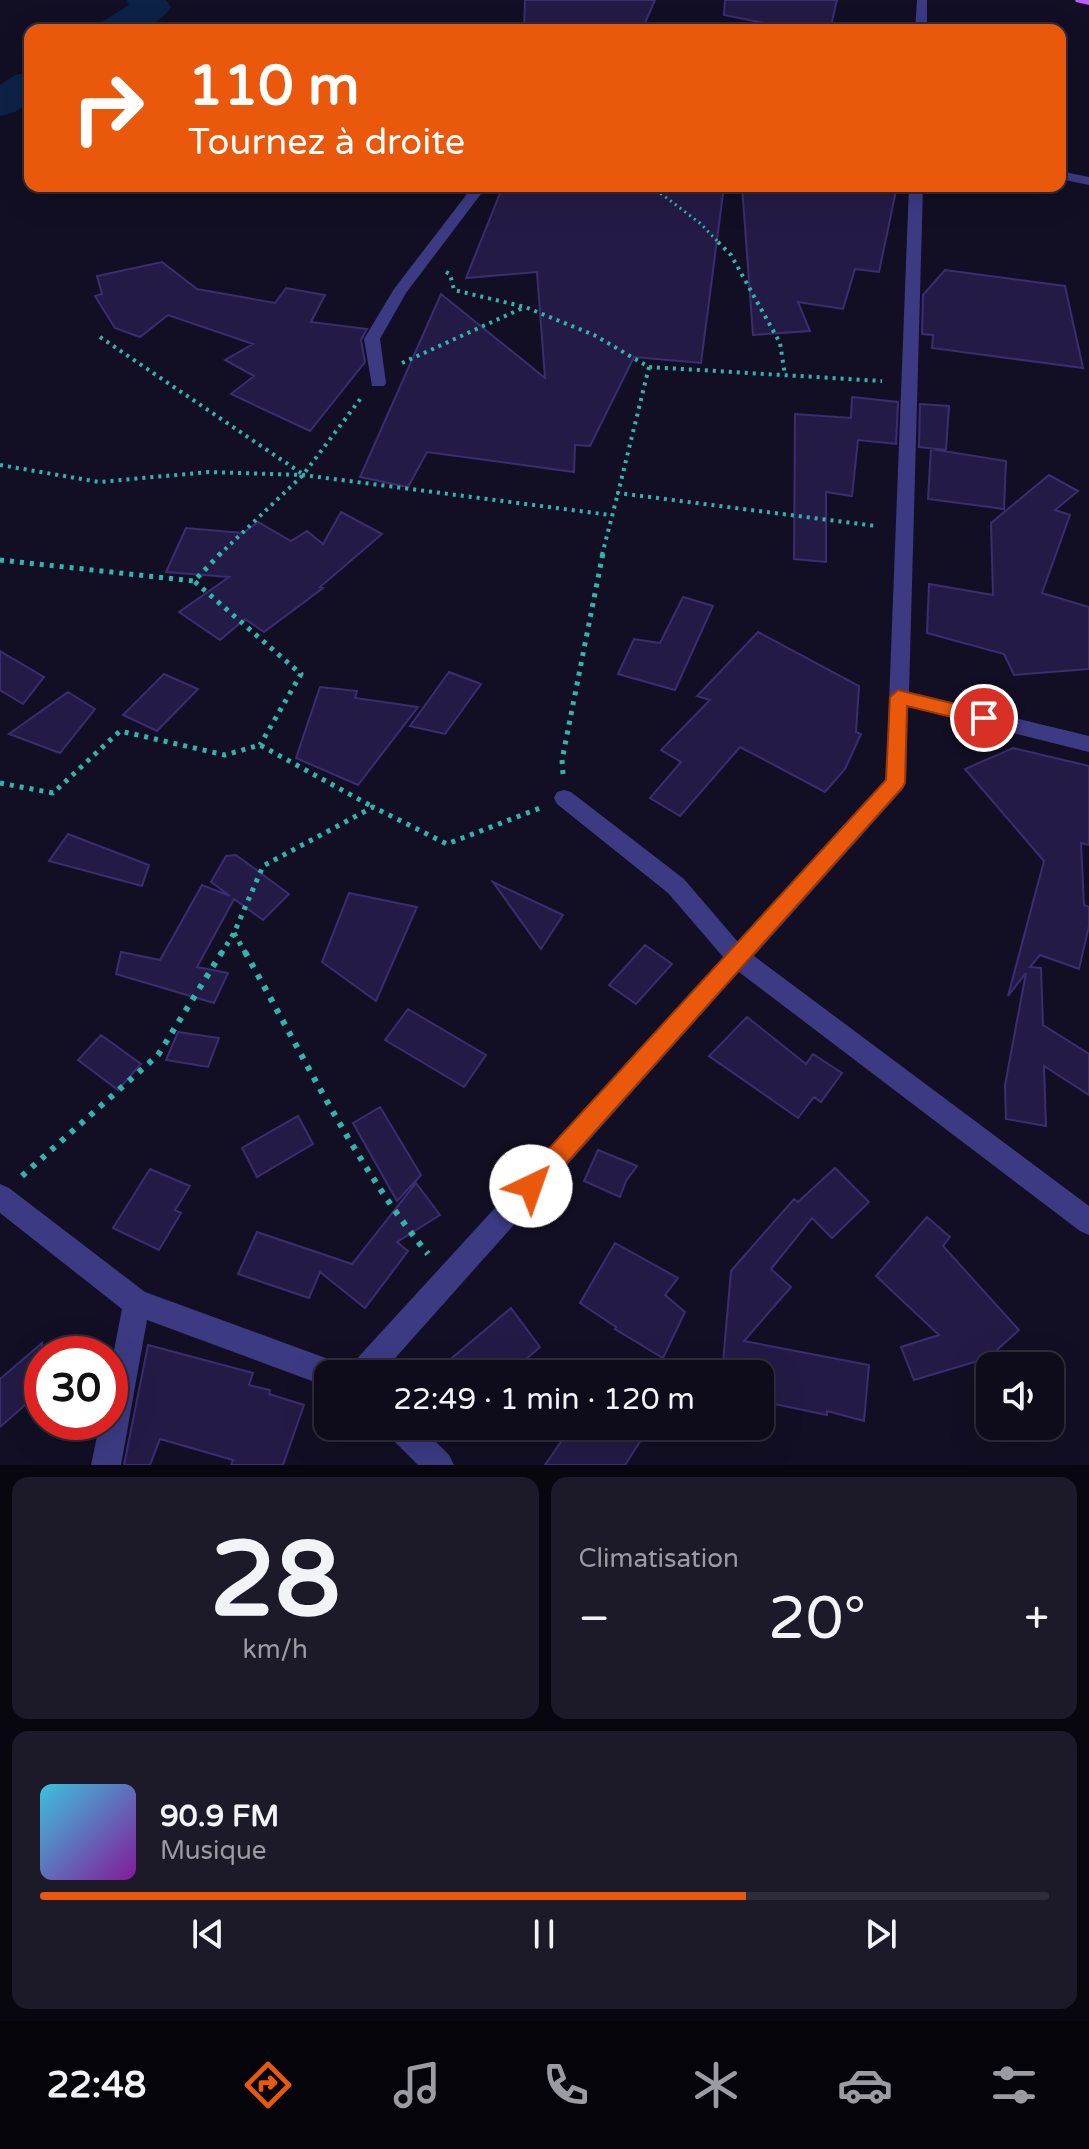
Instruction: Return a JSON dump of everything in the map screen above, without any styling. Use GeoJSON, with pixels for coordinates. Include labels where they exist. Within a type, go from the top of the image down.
{"type":"FeatureCollection","features":[{"type":"Feature","properties":{"kind":"main road"},"geometry":{"type":"LineString","coordinates":[[1080,0],[1089,2]]}},
{"type":"Feature","properties":{"kind":"street"},"geometry":{"type":"LineString","coordinates":[[921,24],[922,0]]}},
{"type":"Feature","properties":{"kind":"street"},"geometry":{"type":"LineString","coordinates":[[1066,176],[1089,181]]}},
{"type":"Feature","properties":{"kind":"street"},"geometry":{"type":"LineString","coordinates":[[378,383],[372,339],[399,292],[476,192]]}},
{"type":"Feature","properties":{"kind":"street"},"geometry":{"type":"LineString","coordinates":[[374,1360],[896,783],[916,192]]}},
{"type":"Feature","properties":{"kind":"street"},"geometry":{"type":"LineString","coordinates":[[898,697],[1089,744]]}},
{"type":"Feature","properties":{"kind":"street"},"geometry":{"type":"LineString","coordinates":[[564,798],[676,886],[738,958],[1089,1222]]}},
{"type":"Feature","properties":{"kind":"street"},"geometry":{"type":"LineString","coordinates":[[6,1191],[137,1303],[314,1368]]}},
{"type":"Feature","properties":{"kind":"street"},"geometry":{"type":"LineString","coordinates":[[106,1465],[137,1303]]}},
{"type":"Feature","properties":{"kind":"street"},"geometry":{"type":"LineString","coordinates":[[413,1440],[439,1465]]}},
{"type":"Feature","properties":{"kind":"path"},"geometry":{"type":"LineString","coordinates":[[659,192],[701,224],[731,255],[780,343],[785,375]]}},
{"type":"Feature","properties":{"kind":"path"},"geometry":{"type":"LineString","coordinates":[[424,261],[450,274],[454,290],[525,307],[594,335],[649,367],[909,383]]}},
{"type":"Feature","properties":{"kind":"path"},"geometry":{"type":"LineString","coordinates":[[100,337],[303,475]]}},
{"type":"Feature","properties":{"kind":"path"},"geometry":{"type":"LineString","coordinates":[[260,745],[447,844],[564,798],[562,760],[610,515],[649,367]]}},
{"type":"Feature","properties":{"kind":"path"},"geometry":{"type":"LineString","coordinates":[[0,465],[99,482],[209,472],[303,475],[610,515]]}},
{"type":"Feature","properties":{"kind":"path"},"geometry":{"type":"LineString","coordinates":[[194,581],[252,521],[303,475]]}},
{"type":"Feature","properties":{"kind":"path"},"geometry":{"type":"LineString","coordinates":[[618,493],[904,530]]}},
{"type":"Feature","properties":{"kind":"path"},"geometry":{"type":"LineString","coordinates":[[0,560],[194,581],[301,674],[260,745],[225,755],[120,731],[53,793],[0,783]]}},
{"type":"Feature","properties":{"kind":"path"},"geometry":{"type":"LineString","coordinates":[[6,1191],[158,1055],[234,933],[263,866],[373,807]]}},
{"type":"Feature","properties":{"kind":"path"},"geometry":{"type":"LineString","coordinates":[[234,933],[387,1199],[404,1225],[448,1277]]}},
{"type":"Feature","properties":{"kind":"building"},"geometry":{"type":"Polygon","coordinates":[[[525,0],[655,0],[645,24],[524,24],[525,0]]]}},
{"type":"Feature","properties":{"kind":"building"},"geometry":{"type":"Polygon","coordinates":[[[725,0],[837,0],[831,24],[769,24],[724,15],[725,0]]]}},
{"type":"Feature","properties":{"kind":"building"},"geometry":{"type":"Polygon","coordinates":[[[501,192],[723,192],[701,363],[634,357],[590,446],[575,445],[574,472],[427,452],[408,487],[360,477],[441,294],[545,378],[537,272],[466,278],[501,192]]]}},
{"type":"Feature","properties":{"kind":"building"},"geometry":{"type":"Polygon","coordinates":[[[742,192],[896,192],[879,272],[855,269],[843,309],[798,302],[810,331],[753,335],[742,192]]]}},
{"type":"Feature","properties":{"kind":"building"},"geometry":{"type":"Polygon","coordinates":[[[162,262],[197,289],[275,303],[286,288],[325,295],[311,322],[367,329],[361,340],[365,362],[310,431],[231,394],[254,376],[225,360],[253,344],[168,315],[140,337],[115,328],[95,296],[102,294],[97,276],[162,262]]]}},
{"type":"Feature","properties":{"kind":"building"},"geometry":{"type":"Polygon","coordinates":[[[945,270],[1065,286],[1083,368],[932,348],[933,335],[922,334],[923,295],[945,270]]]}},
{"type":"Feature","properties":{"kind":"building"},"geometry":{"type":"Polygon","coordinates":[[[852,397],[898,402],[896,444],[858,440],[852,496],[826,492],[826,562],[794,559],[795,414],[851,418],[852,397]]]}},
{"type":"Feature","properties":{"kind":"building"},"geometry":{"type":"Polygon","coordinates":[[[920,404],[949,406],[946,450],[919,447],[920,404]]]}},
{"type":"Feature","properties":{"kind":"building"},"geometry":{"type":"Polygon","coordinates":[[[931,449],[1006,461],[1004,509],[928,499],[931,449]]]}},
{"type":"Feature","properties":{"kind":"building"},"geometry":{"type":"Polygon","coordinates":[[[1049,475],[1078,491],[1055,510],[1070,515],[1042,593],[1089,607],[1089,669],[1014,675],[1004,654],[927,633],[929,584],[993,595],[991,523],[1049,475]]]}},
{"type":"Feature","properties":{"kind":"building"},"geometry":{"type":"Polygon","coordinates":[[[341,512],[382,534],[320,587],[323,588],[264,632],[245,619],[220,640],[179,612],[229,577],[166,572],[186,528],[243,533],[258,522],[291,541],[307,531],[323,544],[341,512]]]}},
{"type":"Feature","properties":{"kind":"building"},"geometry":{"type":"Polygon","coordinates":[[[683,597],[713,606],[675,690],[618,674],[634,639],[660,643],[683,597]]]}},
{"type":"Feature","properties":{"kind":"building"},"geometry":{"type":"Polygon","coordinates":[[[758,632],[859,686],[856,732],[861,734],[845,769],[825,792],[740,747],[680,816],[650,798],[681,762],[661,750],[710,700],[697,696],[758,632]]]}},
{"type":"Feature","properties":{"kind":"building"},"geometry":{"type":"Polygon","coordinates":[[[0,651],[44,677],[23,704],[0,690],[0,651]]]}},
{"type":"Feature","properties":{"kind":"building"},"geometry":{"type":"Polygon","coordinates":[[[449,672],[481,684],[445,734],[410,726],[449,672]]]}},
{"type":"Feature","properties":{"kind":"building"},"geometry":{"type":"Polygon","coordinates":[[[164,674],[198,689],[157,731],[123,715],[164,674]]]}},
{"type":"Feature","properties":{"kind":"building"},"geometry":{"type":"Polygon","coordinates":[[[320,687],[357,691],[355,698],[418,707],[358,785],[296,758],[320,687]]]}},
{"type":"Feature","properties":{"kind":"building"},"geometry":{"type":"Polygon","coordinates":[[[68,692],[95,709],[60,753],[9,734],[68,692]]]}},
{"type":"Feature","properties":{"kind":"building"},"geometry":{"type":"Polygon","coordinates":[[[1013,748],[1089,766],[1089,845],[1081,843],[1084,905],[1089,907],[1089,926],[1079,969],[1040,955],[1030,967],[1041,968],[1043,1025],[1089,1054],[1089,1095],[1044,1066],[1046,1126],[1006,1119],[1005,1085],[1026,973],[1008,996],[1044,861],[965,769],[1013,748]]]}},
{"type":"Feature","properties":{"kind":"building"},"geometry":{"type":"Polygon","coordinates":[[[68,834],[149,865],[142,886],[49,861],[68,834]]]}},
{"type":"Feature","properties":{"kind":"building"},"geometry":{"type":"Polygon","coordinates":[[[236,855],[289,894],[263,920],[234,899],[197,967],[228,973],[214,1003],[116,974],[121,952],[160,960],[202,885],[230,896],[211,882],[226,856],[236,855]]]}},
{"type":"Feature","properties":{"kind":"building"},"geometry":{"type":"Polygon","coordinates":[[[493,882],[563,915],[541,949],[493,882]]]}},
{"type":"Feature","properties":{"kind":"building"},"geometry":{"type":"Polygon","coordinates":[[[349,893],[417,907],[376,1001],[322,962],[349,893]]]}},
{"type":"Feature","properties":{"kind":"building"},"geometry":{"type":"Polygon","coordinates":[[[645,945],[672,964],[636,1004],[609,985],[645,945]]]}},
{"type":"Feature","properties":{"kind":"building"},"geometry":{"type":"Polygon","coordinates":[[[408,1009],[486,1055],[464,1087],[385,1040],[408,1009]]]}},
{"type":"Feature","properties":{"kind":"building"},"geometry":{"type":"Polygon","coordinates":[[[747,1017],[806,1064],[813,1054],[842,1073],[821,1102],[814,1097],[798,1118],[709,1056],[747,1017]]]}},
{"type":"Feature","properties":{"kind":"building"},"geometry":{"type":"Polygon","coordinates":[[[178,1032],[219,1038],[208,1067],[166,1060],[178,1032]]]}},
{"type":"Feature","properties":{"kind":"building"},"geometry":{"type":"Polygon","coordinates":[[[101,1035],[141,1064],[118,1090],[78,1060],[101,1035]]]}},
{"type":"Feature","properties":{"kind":"building"},"geometry":{"type":"Polygon","coordinates":[[[380,1107],[421,1175],[397,1201],[353,1123],[380,1107]]]}},
{"type":"Feature","properties":{"kind":"building"},"geometry":{"type":"Polygon","coordinates":[[[298,1116],[313,1144],[257,1177],[242,1148],[298,1116]]]}},
{"type":"Feature","properties":{"kind":"building"},"geometry":{"type":"Polygon","coordinates":[[[598,1150],[637,1166],[626,1181],[620,1197],[584,1181],[598,1150]]]}},
{"type":"Feature","properties":{"kind":"building"},"geometry":{"type":"Polygon","coordinates":[[[835,1168],[869,1202],[832,1238],[812,1218],[771,1269],[791,1287],[744,1341],[869,1365],[864,1421],[827,1411],[827,1415],[774,1404],[774,1360],[723,1360],[731,1271],[794,1199],[798,1202],[835,1168]]]}},
{"type":"Feature","properties":{"kind":"building"},"geometry":{"type":"Polygon","coordinates":[[[150,1169],[190,1186],[175,1210],[181,1213],[159,1250],[113,1228],[150,1169]]]}},
{"type":"Feature","properties":{"kind":"building"},"geometry":{"type":"Polygon","coordinates":[[[416,1183],[440,1215],[397,1242],[408,1251],[365,1308],[320,1272],[309,1298],[238,1274],[257,1232],[352,1264],[416,1183]]]}},
{"type":"Feature","properties":{"kind":"building"},"geometry":{"type":"Polygon","coordinates":[[[927,1217],[950,1237],[943,1246],[1019,1330],[995,1352],[976,1352],[976,1362],[914,1380],[901,1347],[939,1335],[876,1276],[927,1217]]]}},
{"type":"Feature","properties":{"kind":"building"},"geometry":{"type":"Polygon","coordinates":[[[615,1243],[678,1278],[665,1295],[685,1312],[663,1358],[580,1303],[615,1243]]]}},
{"type":"Feature","properties":{"kind":"building"},"geometry":{"type":"Polygon","coordinates":[[[511,1308],[540,1347],[525,1360],[450,1360],[511,1308]]]}},
{"type":"Feature","properties":{"kind":"building"},"geometry":{"type":"Polygon","coordinates":[[[148,1345],[253,1373],[249,1385],[270,1390],[269,1394],[304,1405],[283,1465],[231,1465],[233,1460],[160,1439],[150,1465],[124,1465],[148,1345]]]}},
{"type":"Feature","properties":{"kind":"building"},"geometry":{"type":"Polygon","coordinates":[[[24,1358],[24,1406],[0,1427],[0,1379],[24,1358]]]}},
{"type":"Feature","properties":{"kind":"building"},"geometry":{"type":"Polygon","coordinates":[[[562,1440],[641,1440],[625,1465],[545,1465],[562,1440]]]}},
{"type":"Feature","properties":{"kind":"waterway"},"geometry":{"type":"LineString","coordinates":[[125,24],[152,7],[145,0]]}},
{"type":"Feature","properties":{"kind":"waterway"},"geometry":{"type":"LineString","coordinates":[[0,103],[24,88]]}},
{"type":"Feature","properties":{"kind":"route"},"geometry":{"type":"LineString","coordinates":[[531,1186],[896,783],[898,697],[984,718]]}}]}
